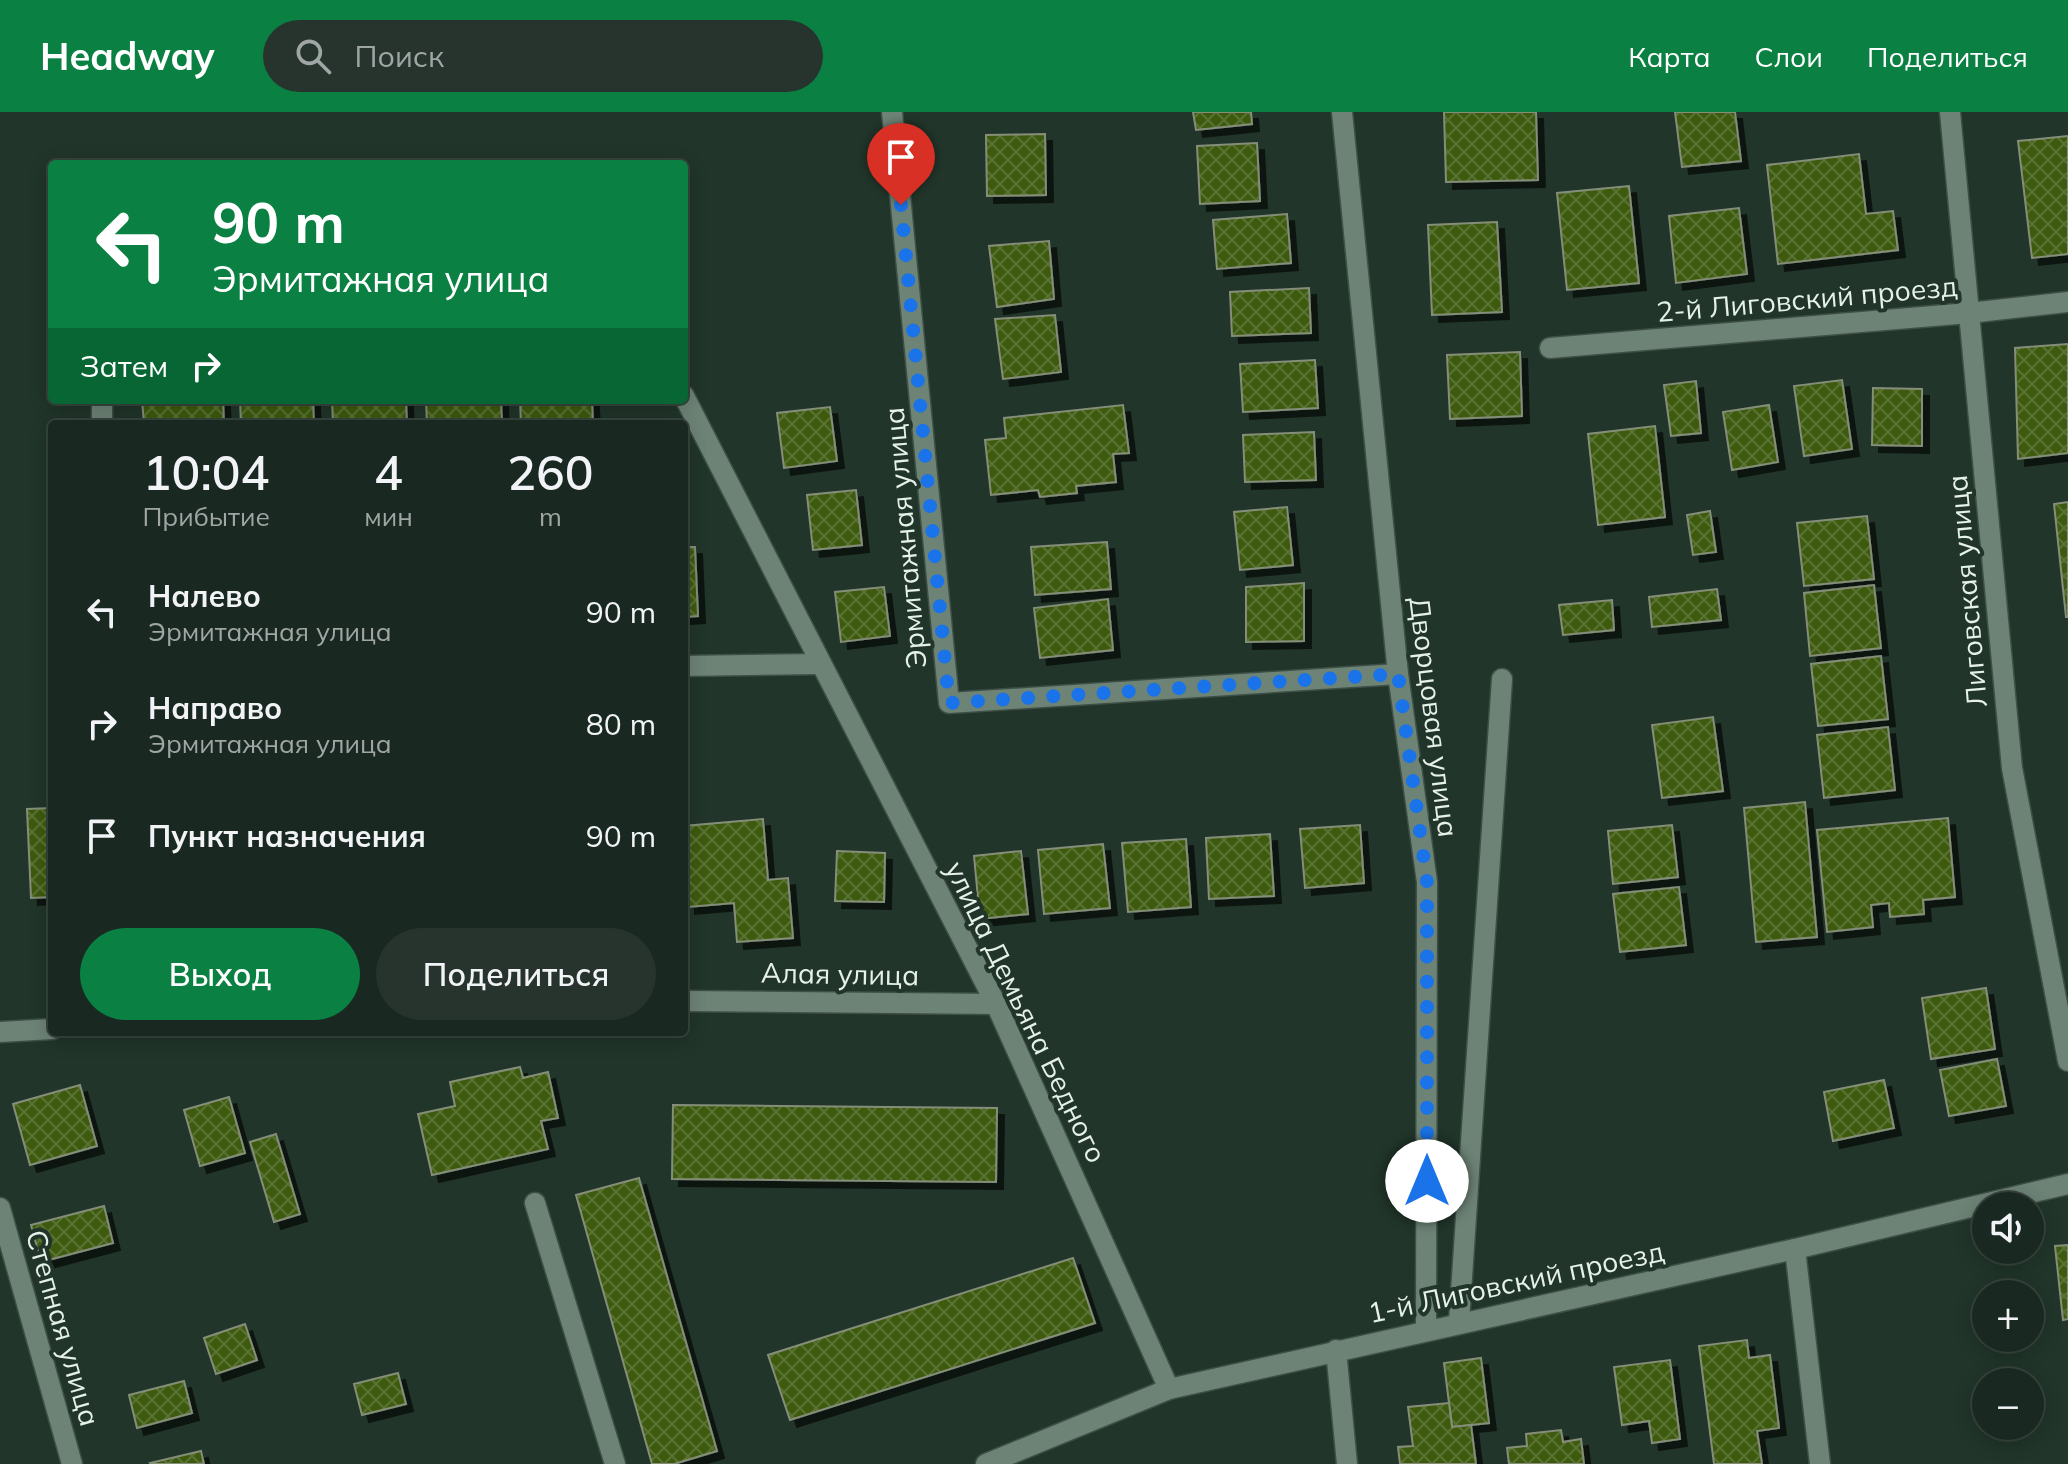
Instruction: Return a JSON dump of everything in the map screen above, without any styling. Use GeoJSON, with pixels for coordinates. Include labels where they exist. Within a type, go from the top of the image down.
{"type":"FeatureCollection","features":[{"type":"Feature","properties":{"kind":"street","name":"Эрмитажная улица"},"geometry":{"type":"LineString","coordinates":[[892,112],[949,703],[1398,674]]}},
{"type":"Feature","properties":{"kind":"street","name":"Дворцовая улица"},"geometry":{"type":"LineString","coordinates":[[1342,112],[1398,674],[1427,882],[1426,1331]]}},
{"type":"Feature","properties":{"kind":"street","name":"Лиговская улица"},"geometry":{"type":"LineString","coordinates":[[1950,112],[2012,768],[2068,1061]]}},
{"type":"Feature","properties":{"kind":"street","name":"2-й Лиговский проезд"},"geometry":{"type":"LineString","coordinates":[[1550,348],[2068,302]]}},
{"type":"Feature","properties":{"kind":"street","name":"улица Демьяна Бедного"},"geometry":{"type":"LineString","coordinates":[[688,404],[996,1004],[1169,1389]]}},
{"type":"Feature","properties":{"kind":"street"},"geometry":{"type":"LineString","coordinates":[[688,666],[821,664]]}},
{"type":"Feature","properties":{"kind":"street"},"geometry":{"type":"LineString","coordinates":[[1459,1322],[1502,679]]}},
{"type":"Feature","properties":{"kind":"street","name":"Алая улица"},"geometry":{"type":"LineString","coordinates":[[688,1001],[996,1004]]}},
{"type":"Feature","properties":{"kind":"street"},"geometry":{"type":"LineString","coordinates":[[0,1032],[48,1029]]}},
{"type":"Feature","properties":{"kind":"street","name":"1-й Лиговский проезд"},"geometry":{"type":"LineString","coordinates":[[986,1464],[1169,1389],[1795,1249],[2068,1184]]}},
{"type":"Feature","properties":{"kind":"street"},"geometry":{"type":"LineString","coordinates":[[535,1203],[615,1464]]}},
{"type":"Feature","properties":{"kind":"street","name":"Степная улица"},"geometry":{"type":"LineString","coordinates":[[0,1208],[72,1464]]}},
{"type":"Feature","properties":{"kind":"street"},"geometry":{"type":"LineString","coordinates":[[1795,1249],[1820,1464]]}},
{"type":"Feature","properties":{"kind":"street"},"geometry":{"type":"LineString","coordinates":[[1336,1350],[1347,1464]]}},
{"type":"Feature","properties":{"kind":"building"},"geometry":{"type":"Polygon","coordinates":[[[1193,112],[1251,112],[1252,124],[1196,130],[1193,112]]]}},
{"type":"Feature","properties":{"kind":"building"},"geometry":{"type":"Polygon","coordinates":[[[1444,112],[1536,112],[1538,180],[1446,182],[1444,112]]]}},
{"type":"Feature","properties":{"kind":"building"},"geometry":{"type":"Polygon","coordinates":[[[1675,112],[1735,112],[1741,161],[1682,167],[1675,112]]]}},
{"type":"Feature","properties":{"kind":"building"},"geometry":{"type":"Polygon","coordinates":[[[1045,134],[1046,195],[987,196],[986,135],[1045,134]]]}},
{"type":"Feature","properties":{"kind":"building"},"geometry":{"type":"Polygon","coordinates":[[[2068,136],[2068,254],[2032,258],[2018,141],[2068,136]]]}},
{"type":"Feature","properties":{"kind":"building"},"geometry":{"type":"Polygon","coordinates":[[[1257,143],[1260,201],[1200,204],[1197,146],[1257,143]]]}},
{"type":"Feature","properties":{"kind":"building"},"geometry":{"type":"Polygon","coordinates":[[[1859,154],[1866,214],[1893,211],[1898,250],[1778,264],[1767,165],[1859,154]]]}},
{"type":"Feature","properties":{"kind":"building"},"geometry":{"type":"Polygon","coordinates":[[[1629,186],[1639,283],[1567,290],[1557,193],[1629,186]]]}},
{"type":"Feature","properties":{"kind":"building"},"geometry":{"type":"Polygon","coordinates":[[[1739,208],[1747,274],[1676,283],[1669,216],[1739,208]]]}},
{"type":"Feature","properties":{"kind":"building"},"geometry":{"type":"Polygon","coordinates":[[[1287,214],[1291,263],[1217,269],[1213,220],[1287,214]]]}},
{"type":"Feature","properties":{"kind":"building"},"geometry":{"type":"Polygon","coordinates":[[[1497,222],[1502,312],[1432,315],[1428,225],[1497,222]]]}},
{"type":"Feature","properties":{"kind":"building"},"geometry":{"type":"Polygon","coordinates":[[[1049,241],[1054,299],[997,307],[989,246],[1049,241]]]}},
{"type":"Feature","properties":{"kind":"building"},"geometry":{"type":"Polygon","coordinates":[[[1309,288],[1311,333],[1232,336],[1230,292],[1309,288]]]}},
{"type":"Feature","properties":{"kind":"building"},"geometry":{"type":"Polygon","coordinates":[[[1055,315],[1061,372],[1003,379],[995,319],[1055,315]]]}},
{"type":"Feature","properties":{"kind":"building"},"geometry":{"type":"Polygon","coordinates":[[[2068,344],[2068,453],[2018,459],[2015,348],[2068,344]]]}},
{"type":"Feature","properties":{"kind":"building"},"geometry":{"type":"Polygon","coordinates":[[[1520,352],[1522,416],[1450,419],[1447,355],[1520,352]]]}},
{"type":"Feature","properties":{"kind":"building"},"geometry":{"type":"Polygon","coordinates":[[[1315,360],[1318,408],[1243,412],[1240,364],[1315,360]]]}},
{"type":"Feature","properties":{"kind":"building"},"geometry":{"type":"Polygon","coordinates":[[[1842,380],[1852,449],[1804,456],[1794,386],[1842,380]]]}},
{"type":"Feature","properties":{"kind":"building"},"geometry":{"type":"Polygon","coordinates":[[[1696,381],[1701,433],[1671,436],[1664,385],[1696,381]]]}},
{"type":"Feature","properties":{"kind":"building"},"geometry":{"type":"Polygon","coordinates":[[[1873,388],[1922,389],[1922,446],[1872,445],[1873,388]]]}},
{"type":"Feature","properties":{"kind":"building"},"geometry":{"type":"Polygon","coordinates":[[[142,404],[223,404],[224,420],[144,420],[142,404]]]}},
{"type":"Feature","properties":{"kind":"building"},"geometry":{"type":"Polygon","coordinates":[[[240,404],[313,404],[314,420],[241,420],[240,404]]]}},
{"type":"Feature","properties":{"kind":"building"},"geometry":{"type":"Polygon","coordinates":[[[332,404],[406,404],[407,420],[333,420],[332,404]]]}},
{"type":"Feature","properties":{"kind":"building"},"geometry":{"type":"Polygon","coordinates":[[[426,404],[501,404],[502,420],[427,420],[426,404]]]}},
{"type":"Feature","properties":{"kind":"building"},"geometry":{"type":"Polygon","coordinates":[[[520,404],[592,404],[593,420],[521,420],[520,404]]]}},
{"type":"Feature","properties":{"kind":"building"},"geometry":{"type":"Polygon","coordinates":[[[1123,405],[1129,453],[1113,454],[1116,482],[1076,486],[1077,493],[1040,497],[1038,490],[991,495],[985,440],[1006,438],[1004,418],[1123,405]]]}},
{"type":"Feature","properties":{"kind":"building"},"geometry":{"type":"Polygon","coordinates":[[[1769,405],[1778,462],[1732,470],[1723,412],[1769,405]]]}},
{"type":"Feature","properties":{"kind":"building"},"geometry":{"type":"Polygon","coordinates":[[[830,407],[837,461],[784,468],[777,413],[830,407]]]}},
{"type":"Feature","properties":{"kind":"building"},"geometry":{"type":"Polygon","coordinates":[[[1655,426],[1665,517],[1598,525],[1588,434],[1655,426]]]}},
{"type":"Feature","properties":{"kind":"building"},"geometry":{"type":"Polygon","coordinates":[[[1314,432],[1316,480],[1245,482],[1243,435],[1314,432]]]}},
{"type":"Feature","properties":{"kind":"building"},"geometry":{"type":"Polygon","coordinates":[[[856,490],[862,545],[813,550],[807,495],[856,490]]]}},
{"type":"Feature","properties":{"kind":"building"},"geometry":{"type":"Polygon","coordinates":[[[2068,502],[2068,617],[2066,617],[2054,504],[2068,502]]]}},
{"type":"Feature","properties":{"kind":"building"},"geometry":{"type":"Polygon","coordinates":[[[1287,507],[1293,565],[1240,570],[1234,512],[1287,507]]]}},
{"type":"Feature","properties":{"kind":"building"},"geometry":{"type":"Polygon","coordinates":[[[1710,511],[1716,552],[1693,555],[1687,515],[1710,511]]]}},
{"type":"Feature","properties":{"kind":"building"},"geometry":{"type":"Polygon","coordinates":[[[1867,516],[1874,579],[1804,586],[1797,523],[1867,516]]]}},
{"type":"Feature","properties":{"kind":"building"},"geometry":{"type":"Polygon","coordinates":[[[1107,542],[1111,589],[1035,595],[1031,547],[1107,542]]]}},
{"type":"Feature","properties":{"kind":"building"},"geometry":{"type":"Polygon","coordinates":[[[688,547],[695,547],[698,616],[688,617],[688,547]]]}},
{"type":"Feature","properties":{"kind":"building"},"geometry":{"type":"Polygon","coordinates":[[[1304,583],[1304,641],[1246,642],[1246,587],[1304,583]]]}},
{"type":"Feature","properties":{"kind":"building"},"geometry":{"type":"Polygon","coordinates":[[[1874,585],[1881,648],[1810,656],[1804,593],[1874,585]]]}},
{"type":"Feature","properties":{"kind":"building"},"geometry":{"type":"Polygon","coordinates":[[[884,587],[890,636],[841,642],[835,592],[884,587]]]}},
{"type":"Feature","properties":{"kind":"building"},"geometry":{"type":"Polygon","coordinates":[[[1717,589],[1721,620],[1652,627],[1649,597],[1717,589]]]}},
{"type":"Feature","properties":{"kind":"building"},"geometry":{"type":"Polygon","coordinates":[[[1108,599],[1113,650],[1040,658],[1034,608],[1108,599]]]}},
{"type":"Feature","properties":{"kind":"building"},"geometry":{"type":"Polygon","coordinates":[[[1612,600],[1614,630],[1563,635],[1559,605],[1612,600]]]}},
{"type":"Feature","properties":{"kind":"building"},"geometry":{"type":"Polygon","coordinates":[[[1881,656],[1888,719],[1818,726],[1811,664],[1881,656]]]}},
{"type":"Feature","properties":{"kind":"building"},"geometry":{"type":"Polygon","coordinates":[[[1713,717],[1723,791],[1662,798],[1652,725],[1713,717]]]}},
{"type":"Feature","properties":{"kind":"building"},"geometry":{"type":"Polygon","coordinates":[[[1888,727],[1895,790],[1824,798],[1817,735],[1888,727]]]}},
{"type":"Feature","properties":{"kind":"building"},"geometry":{"type":"Polygon","coordinates":[[[1805,802],[1817,937],[1756,942],[1744,808],[1805,802]]]}},
{"type":"Feature","properties":{"kind":"building"},"geometry":{"type":"Polygon","coordinates":[[[48,808],[48,897],[31,898],[27,809],[48,808]]]}},
{"type":"Feature","properties":{"kind":"building"},"geometry":{"type":"Polygon","coordinates":[[[1948,818],[1955,897],[1923,900],[1924,914],[1890,917],[1889,903],[1871,905],[1873,927],[1827,932],[1817,830],[1948,818]]]}},
{"type":"Feature","properties":{"kind":"building"},"geometry":{"type":"Polygon","coordinates":[[[763,819],[768,880],[788,878],[793,938],[737,942],[734,903],[688,907],[688,826],[763,819]]]}},
{"type":"Feature","properties":{"kind":"building"},"geometry":{"type":"Polygon","coordinates":[[[1360,825],[1364,883],[1305,888],[1300,829],[1360,825]]]}},
{"type":"Feature","properties":{"kind":"building"},"geometry":{"type":"Polygon","coordinates":[[[1672,825],[1678,877],[1613,884],[1608,831],[1672,825]]]}},
{"type":"Feature","properties":{"kind":"building"},"geometry":{"type":"Polygon","coordinates":[[[1270,834],[1274,896],[1209,899],[1206,838],[1270,834]]]}},
{"type":"Feature","properties":{"kind":"building"},"geometry":{"type":"Polygon","coordinates":[[[1186,839],[1191,907],[1128,912],[1122,843],[1186,839]]]}},
{"type":"Feature","properties":{"kind":"building"},"geometry":{"type":"Polygon","coordinates":[[[1103,844],[1110,908],[1044,914],[1038,850],[1103,844]]]}},
{"type":"Feature","properties":{"kind":"building"},"geometry":{"type":"Polygon","coordinates":[[[837,851],[885,853],[884,902],[835,901],[837,851]]]}},
{"type":"Feature","properties":{"kind":"building"},"geometry":{"type":"Polygon","coordinates":[[[1021,851],[1028,914],[980,919],[974,856],[1021,851]]]}},
{"type":"Feature","properties":{"kind":"building"},"geometry":{"type":"Polygon","coordinates":[[[1679,887],[1686,945],[1620,952],[1613,894],[1679,887]]]}},
{"type":"Feature","properties":{"kind":"building"},"geometry":{"type":"Polygon","coordinates":[[[1986,988],[1995,1049],[1931,1059],[1922,998],[1986,988]]]}},
{"type":"Feature","properties":{"kind":"building"},"geometry":{"type":"Polygon","coordinates":[[[1997,1059],[2006,1106],[1949,1116],[1940,1070],[1997,1059]]]}},
{"type":"Feature","properties":{"kind":"building"},"geometry":{"type":"Polygon","coordinates":[[[520,1067],[523,1078],[548,1072],[558,1118],[541,1121],[548,1149],[432,1175],[418,1114],[455,1106],[450,1082],[520,1067]]]}},
{"type":"Feature","properties":{"kind":"building"},"geometry":{"type":"Polygon","coordinates":[[[1884,1080],[1894,1128],[1833,1141],[1824,1092],[1884,1080]]]}},
{"type":"Feature","properties":{"kind":"building"},"geometry":{"type":"Polygon","coordinates":[[[80,1085],[97,1146],[30,1165],[13,1104],[80,1085]]]}},
{"type":"Feature","properties":{"kind":"building"},"geometry":{"type":"Polygon","coordinates":[[[229,1097],[245,1153],[200,1166],[184,1110],[229,1097]]]}},
{"type":"Feature","properties":{"kind":"building"},"geometry":{"type":"Polygon","coordinates":[[[673,1105],[997,1108],[996,1182],[672,1179],[673,1105]]]}},
{"type":"Feature","properties":{"kind":"building"},"geometry":{"type":"Polygon","coordinates":[[[276,1134],[300,1214],[274,1222],[250,1142],[276,1134]]]}},
{"type":"Feature","properties":{"kind":"building"},"geometry":{"type":"Polygon","coordinates":[[[639,1178],[717,1451],[674,1464],[652,1464],[576,1195],[639,1178]]]}},
{"type":"Feature","properties":{"kind":"building"},"geometry":{"type":"Polygon","coordinates":[[[104,1206],[113,1243],[41,1262],[31,1225],[104,1206]]]}},
{"type":"Feature","properties":{"kind":"building"},"geometry":{"type":"Polygon","coordinates":[[[2068,1245],[2068,1319],[2063,1320],[2055,1246],[2068,1245]]]}},
{"type":"Feature","properties":{"kind":"building"},"geometry":{"type":"Polygon","coordinates":[[[1073,1258],[1095,1323],[790,1420],[768,1355],[1073,1258]]]}},
{"type":"Feature","properties":{"kind":"building"},"geometry":{"type":"Polygon","coordinates":[[[245,1324],[257,1360],[216,1374],[204,1338],[245,1324]]]}},
{"type":"Feature","properties":{"kind":"building"},"geometry":{"type":"Polygon","coordinates":[[[1747,1340],[1749,1358],[1770,1355],[1779,1428],[1757,1431],[1762,1464],[1714,1464],[1699,1346],[1747,1340]]]}},
{"type":"Feature","properties":{"kind":"building"},"geometry":{"type":"Polygon","coordinates":[[[1481,1358],[1489,1423],[1452,1427],[1444,1363],[1481,1358]]]}},
{"type":"Feature","properties":{"kind":"building"},"geometry":{"type":"Polygon","coordinates":[[[1670,1360],[1680,1439],[1652,1443],[1649,1421],[1622,1425],[1614,1367],[1670,1360]]]}},
{"type":"Feature","properties":{"kind":"building"},"geometry":{"type":"Polygon","coordinates":[[[398,1373],[406,1404],[362,1415],[354,1384],[398,1373]]]}},
{"type":"Feature","properties":{"kind":"building"},"geometry":{"type":"Polygon","coordinates":[[[184,1381],[192,1413],[137,1428],[129,1395],[184,1381]]]}},
{"type":"Feature","properties":{"kind":"building"},"geometry":{"type":"Polygon","coordinates":[[[1449,1403],[1452,1427],[1471,1425],[1476,1464],[1400,1464],[1398,1447],[1413,1446],[1408,1407],[1449,1403]]]}},
{"type":"Feature","properties":{"kind":"building"},"geometry":{"type":"Polygon","coordinates":[[[1561,1430],[1563,1442],[1581,1439],[1584,1464],[1509,1464],[1507,1448],[1527,1446],[1526,1434],[1561,1430]]]}},
{"type":"Feature","properties":{"kind":"building"},"geometry":{"type":"Polygon","coordinates":[[[201,1451],[204,1464],[150,1463],[201,1451]]]}},
{"type":"Feature","properties":{"kind":"route"},"geometry":{"type":"LineString","coordinates":[[901,205],[949,703],[1398,674],[1427,882],[1427,1181]]}}]}
